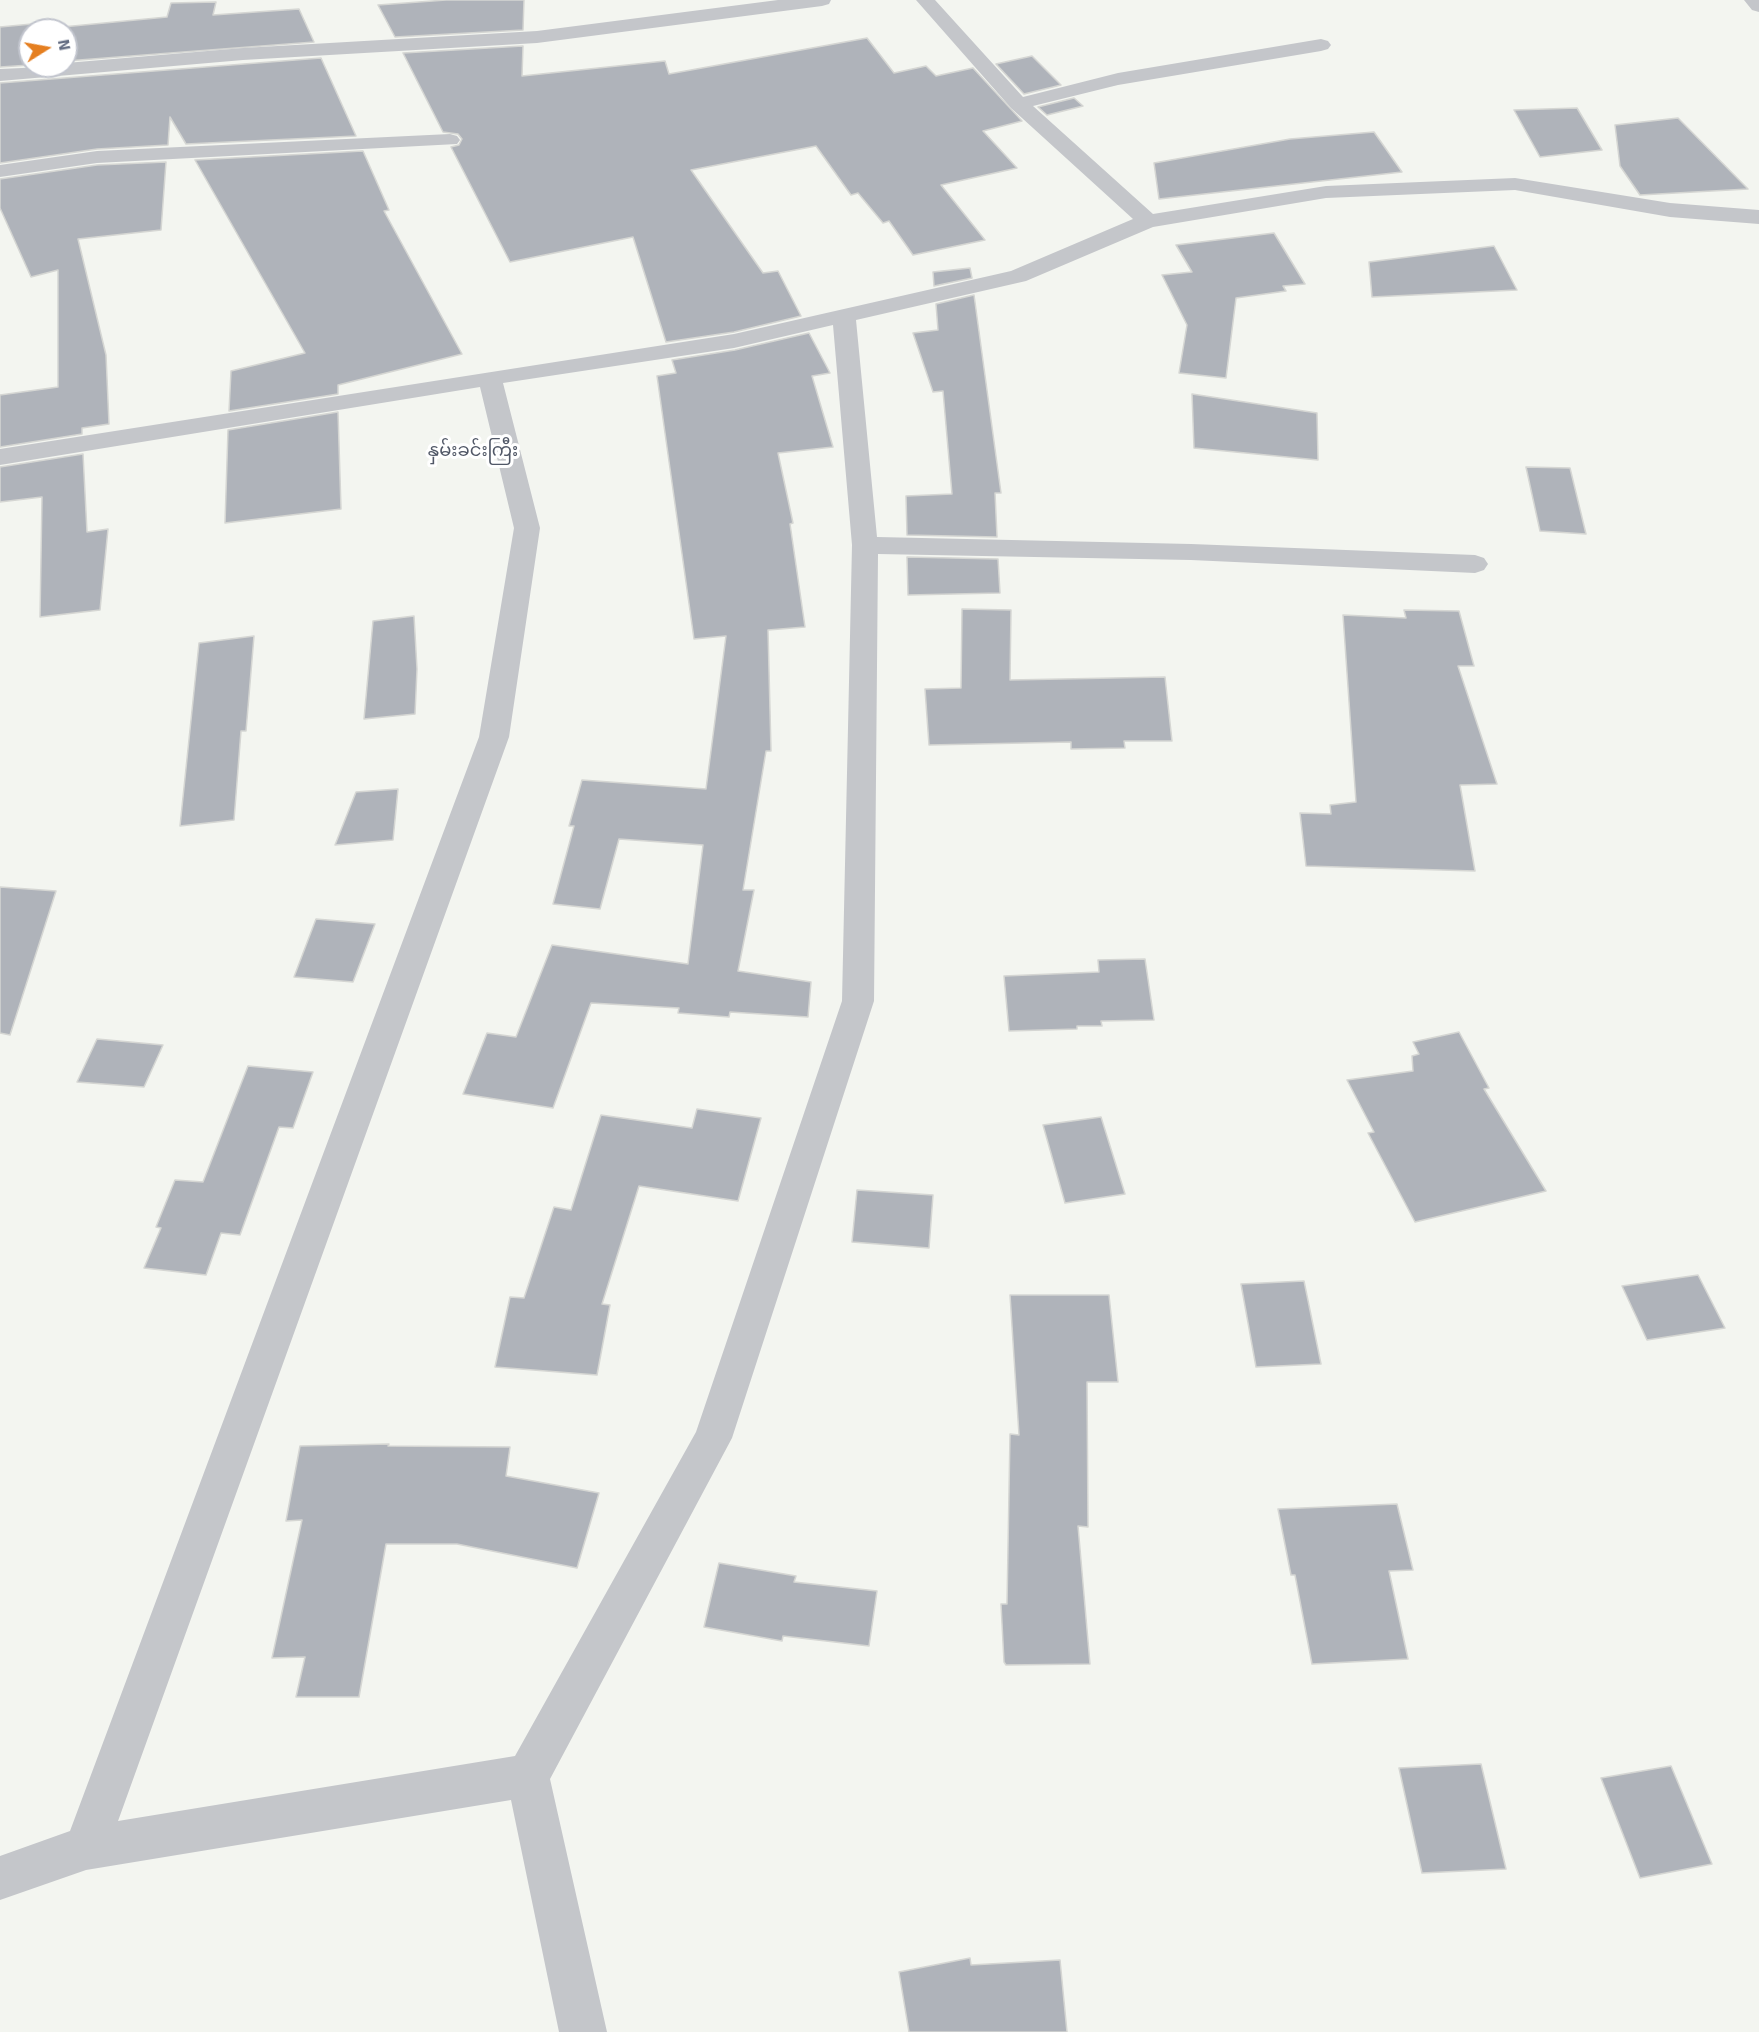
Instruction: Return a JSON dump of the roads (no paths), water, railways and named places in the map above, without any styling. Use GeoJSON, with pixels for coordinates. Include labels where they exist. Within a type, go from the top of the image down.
{"type":"FeatureCollection","features":[{"type":"Feature","properties":{"kind":"street"},"geometry":{"type":"LineString","coordinates":[[0,75],[243,54],[537,37],[822,0]]}},
{"type":"Feature","properties":{"kind":"street"},"geometry":{"type":"LineString","coordinates":[[925,0],[1018,104],[1148,221]]}},
{"type":"Feature","properties":{"kind":"street"},"geometry":{"type":"LineString","coordinates":[[1753,0],[1759,6]]}},
{"type":"Feature","properties":{"kind":"street"},"geometry":{"type":"LineString","coordinates":[[1018,104],[1118,79],[1321,45]]}},
{"type":"Feature","properties":{"kind":"street"},"geometry":{"type":"LineString","coordinates":[[0,171],[97,157],[450,140]]}},
{"type":"Feature","properties":{"kind":"street"},"geometry":{"type":"LineString","coordinates":[[0,457],[734,341],[1018,276],[1148,221],[1326,192],[1515,184],[1670,210],[1759,217]]}},
{"type":"Feature","properties":{"kind":"street"},"geometry":{"type":"LineString","coordinates":[[583,2032],[528,1776],[713,1438],[858,1001],[865,544],[844,316]]}},
{"type":"Feature","properties":{"kind":"street"},"geometry":{"type":"LineString","coordinates":[[86,1848],[494,737],[527,528],[490,378]]}},
{"type":"Feature","properties":{"kind":"street"},"geometry":{"type":"LineString","coordinates":[[865,544],[1191,552],[1475,564]]}},
{"type":"Feature","properties":{"kind":"street"},"geometry":{"type":"LineString","coordinates":[[0,1878],[86,1848],[528,1776]]}},
{"type":"Feature","properties":{"kind":"district","name":"နှမ်းခင်းကြီး"},"geometry":{"type":"Point","coordinates":[473,451]}}]}
